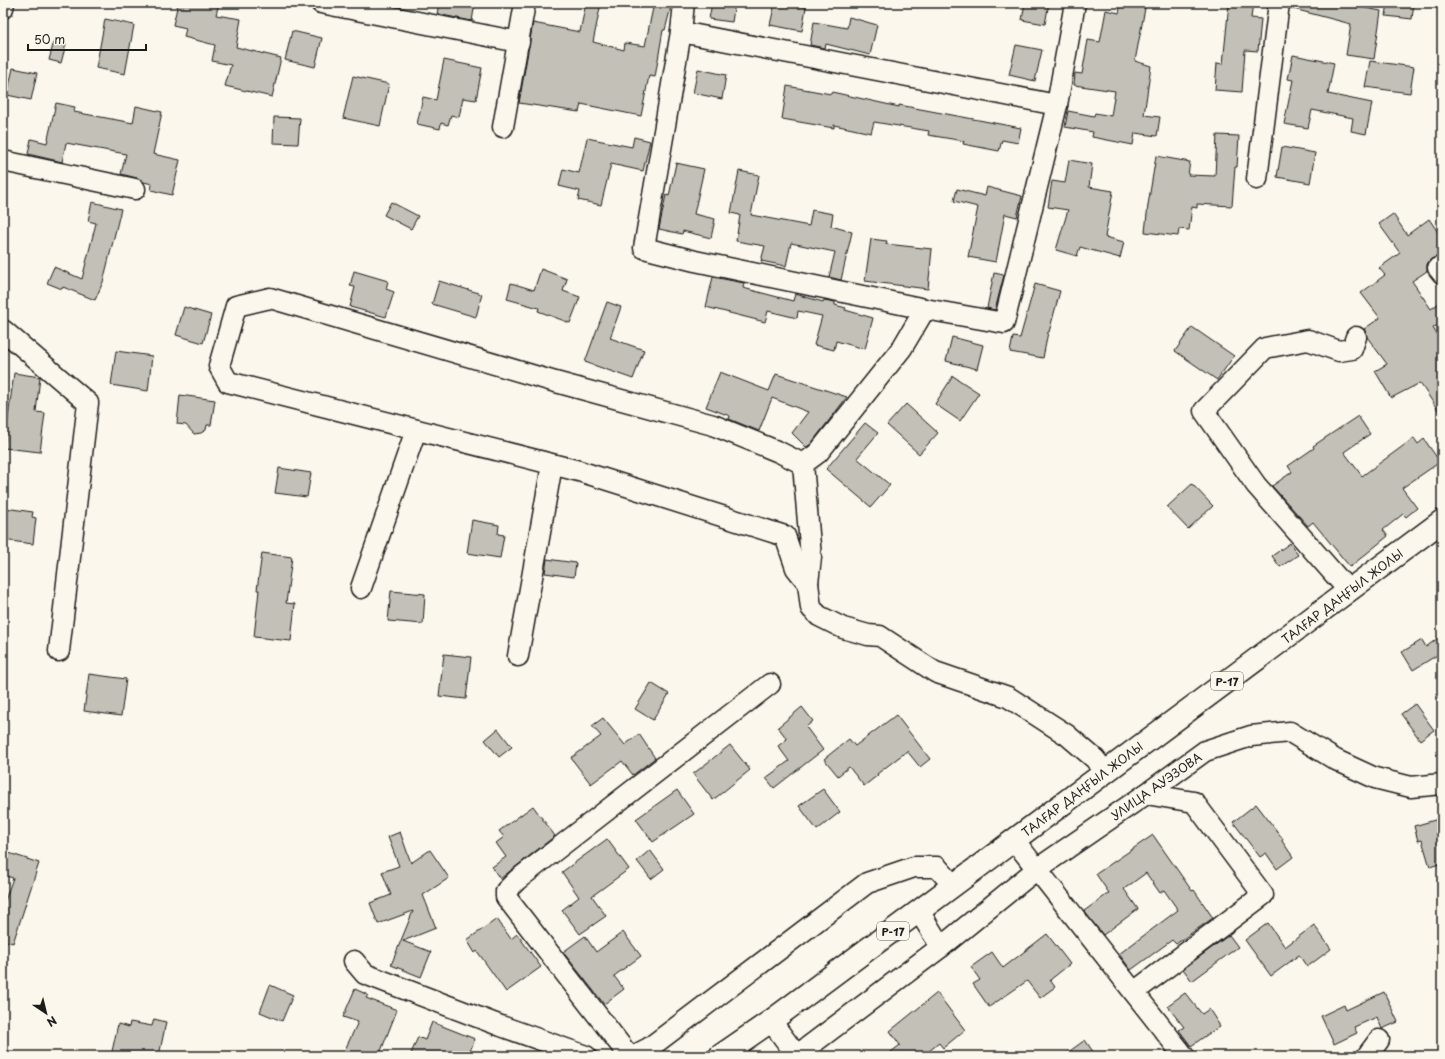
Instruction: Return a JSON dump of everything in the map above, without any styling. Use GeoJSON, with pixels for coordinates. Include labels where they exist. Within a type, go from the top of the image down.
{"type":"FeatureCollection","features":[{"type":"Feature","properties":{"kind":"main road","name":"ТАЛҒАР ДАҢҒЫЛ ЖОЛЫ"},"geometry":{"type":"LineString","coordinates":[[720,1056],[771,1021],[920,911],[1442,521]]}},
{"type":"Feature","properties":{"kind":"street"},"geometry":{"type":"LineString","coordinates":[[3,8],[4,3]]}},
{"type":"Feature","properties":{"kind":"street"},"geometry":{"type":"LineString","coordinates":[[321,3],[519,42]]}},
{"type":"Feature","properties":{"kind":"street"},"geometry":{"type":"LineString","coordinates":[[503,127],[525,3]]}},
{"type":"Feature","properties":{"kind":"street"},"geometry":{"type":"LineString","coordinates":[[684,3],[681,32],[644,248],[695,261],[926,309],[1004,323],[1057,105],[1075,3]]}},
{"type":"Feature","properties":{"kind":"street"},"geometry":{"type":"LineString","coordinates":[[1257,179],[1279,3]]}},
{"type":"Feature","properties":{"kind":"street"},"geometry":{"type":"LineString","coordinates":[[681,32],[1057,105]]}},
{"type":"Feature","properties":{"kind":"street"},"geometry":{"type":"LineString","coordinates":[[3,161],[135,189]]}},
{"type":"Feature","properties":{"kind":"street"},"geometry":{"type":"LineString","coordinates":[[803,464],[779,452],[713,425],[544,379],[270,298],[236,306],[219,366],[228,382],[579,471],[785,536],[796,568],[808,583]]}},
{"type":"Feature","properties":{"kind":"street"},"geometry":{"type":"LineString","coordinates":[[803,464],[818,453],[902,348],[926,309]]}},
{"type":"Feature","properties":{"kind":"street"},"geometry":{"type":"LineString","coordinates":[[3,330],[88,403],[59,651]]}},
{"type":"Feature","properties":{"kind":"street"},"geometry":{"type":"LineString","coordinates":[[1348,591],[1256,485],[1204,411],[1265,348],[1308,340],[1339,352],[1352,349],[1356,337]]}},
{"type":"Feature","properties":{"kind":"street"},"geometry":{"type":"LineString","coordinates":[[361,588],[416,430]]}},
{"type":"Feature","properties":{"kind":"street"},"geometry":{"type":"LineString","coordinates":[[518,656],[552,464]]}},
{"type":"Feature","properties":{"kind":"street"},"geometry":{"type":"LineString","coordinates":[[803,464],[812,557],[808,583],[811,608],[819,616],[842,628],[868,635],[880,636],[935,672],[1008,698],[1067,735],[1095,759],[1105,772]]}},
{"type":"Feature","properties":{"kind":"street"},"geometry":{"type":"LineString","coordinates":[[629,1056],[506,897],[506,891],[517,880],[770,684]]}},
{"type":"Feature","properties":{"kind":"street","name":"УЛИЦА АУЭЗОВА"},"geometry":{"type":"LineString","coordinates":[[796,1056],[941,947],[1037,869],[1146,794],[1205,751],[1251,736],[1290,732],[1336,760],[1375,778],[1411,788],[1442,784]]}},
{"type":"Feature","properties":{"kind":"street"},"geometry":{"type":"LineString","coordinates":[[1134,992],[1263,895],[1194,802],[1146,794]]}},
{"type":"Feature","properties":{"kind":"street"},"geometry":{"type":"LineString","coordinates":[[1014,840],[1184,1056]]}},
{"type":"Feature","properties":{"kind":"street"},"geometry":{"type":"LineString","coordinates":[[633,1056],[650,1048],[867,883],[914,867],[937,867],[953,885]]}},
{"type":"Feature","properties":{"kind":"street"},"geometry":{"type":"LineString","coordinates":[[920,911],[941,947]]}},
{"type":"Feature","properties":{"kind":"street"},"geometry":{"type":"LineString","coordinates":[[354,961],[365,974],[501,1026],[586,1056]]}},
{"type":"Feature","properties":{"kind":"street"},"geometry":{"type":"LineString","coordinates":[[771,1021],[796,1056]]}},
{"type":"Feature","properties":{"kind":"street"},"geometry":{"type":"LineString","coordinates":[[1367,1056],[1379,1040]]}},
{"type":"Feature","properties":{"kind":"building"},"geometry":{"type":"Polygon","coordinates":[[[178,3],[219,3],[216,15],[241,19],[236,47],[281,58],[272,97],[225,86],[231,65],[212,61],[215,45],[184,37],[186,28],[173,25],[178,3]]]}},
{"type":"Feature","properties":{"kind":"building"},"geometry":{"type":"Polygon","coordinates":[[[439,3],[475,3],[472,21],[437,14],[439,3]]]}},
{"type":"Feature","properties":{"kind":"building"},"geometry":{"type":"Polygon","coordinates":[[[586,3],[601,3],[593,42],[624,50],[625,43],[645,46],[654,3],[672,3],[665,30],[663,30],[655,77],[649,76],[641,116],[581,104],[579,112],[519,103],[533,23],[580,32],[586,3]]]}},
{"type":"Feature","properties":{"kind":"building"},"geometry":{"type":"Polygon","coordinates":[[[712,3],[735,3],[732,22],[709,19],[712,3]]]}},
{"type":"Feature","properties":{"kind":"building"},"geometry":{"type":"Polygon","coordinates":[[[775,3],[806,7],[802,31],[770,25],[775,3]]]}},
{"type":"Feature","properties":{"kind":"building"},"geometry":{"type":"Polygon","coordinates":[[[1025,3],[1049,3],[1045,24],[1022,20],[1025,3]]]}},
{"type":"Feature","properties":{"kind":"building"},"geometry":{"type":"Polygon","coordinates":[[[1121,3],[1146,3],[1135,61],[1151,66],[1144,115],[1160,117],[1157,136],[1135,133],[1133,145],[1092,137],[1093,132],[1065,127],[1068,111],[1094,116],[1095,113],[1111,116],[1115,91],[1074,85],[1075,73],[1082,74],[1088,40],[1100,42],[1106,10],[1119,13],[1121,3]]]}},
{"type":"Feature","properties":{"kind":"building"},"geometry":{"type":"Polygon","coordinates":[[[1229,3],[1253,3],[1251,18],[1261,19],[1258,51],[1245,50],[1242,92],[1215,90],[1217,63],[1223,64],[1229,3]]]}},
{"type":"Feature","properties":{"kind":"building"},"geometry":{"type":"Polygon","coordinates":[[[1290,3],[1340,3],[1381,11],[1374,59],[1346,55],[1351,24],[1290,8],[1290,3]]]}},
{"type":"Feature","properties":{"kind":"building"},"geometry":{"type":"Polygon","coordinates":[[[1388,3],[1414,3],[1412,19],[1386,16],[1388,3]]]}},
{"type":"Feature","properties":{"kind":"building"},"geometry":{"type":"Polygon","coordinates":[[[849,17],[877,25],[870,55],[826,44],[825,48],[810,45],[814,22],[847,28],[849,17]]]}},
{"type":"Feature","properties":{"kind":"building"},"geometry":{"type":"Polygon","coordinates":[[[105,19],[134,25],[125,74],[96,68],[105,19]]]}},
{"type":"Feature","properties":{"kind":"building"},"geometry":{"type":"Polygon","coordinates":[[[292,31],[322,38],[315,67],[285,60],[292,31]]]}},
{"type":"Feature","properties":{"kind":"building"},"geometry":{"type":"Polygon","coordinates":[[[54,41],[66,44],[61,63],[49,60],[54,41]]]}},
{"type":"Feature","properties":{"kind":"building"},"geometry":{"type":"Polygon","coordinates":[[[1016,45],[1042,50],[1035,81],[1009,75],[1016,45]]]}},
{"type":"Feature","properties":{"kind":"building"},"geometry":{"type":"Polygon","coordinates":[[[1293,55],[1334,63],[1328,94],[1372,103],[1366,134],[1351,131],[1353,118],[1312,110],[1308,128],[1284,124],[1293,80],[1288,79],[1293,55]]]}},
{"type":"Feature","properties":{"kind":"building"},"geometry":{"type":"Polygon","coordinates":[[[444,60],[482,68],[476,100],[463,98],[459,117],[451,115],[448,125],[441,123],[440,129],[417,124],[423,97],[436,100],[444,60]]]}},
{"type":"Feature","properties":{"kind":"building"},"geometry":{"type":"Polygon","coordinates":[[[1370,61],[1414,67],[1410,93],[1365,87],[1370,61]]]}},
{"type":"Feature","properties":{"kind":"building"},"geometry":{"type":"Polygon","coordinates":[[[13,68],[37,73],[31,100],[7,95],[13,68]]]}},
{"type":"Feature","properties":{"kind":"building"},"geometry":{"type":"Polygon","coordinates":[[[698,69],[726,75],[722,99],[693,93],[698,69]]]}},
{"type":"Feature","properties":{"kind":"building"},"geometry":{"type":"Polygon","coordinates":[[[353,76],[389,84],[380,126],[343,118],[353,76]]]}},
{"type":"Feature","properties":{"kind":"building"},"geometry":{"type":"Polygon","coordinates":[[[787,86],[831,94],[832,92],[899,107],[899,105],[1021,128],[1018,143],[1002,140],[999,151],[963,144],[964,141],[928,135],[929,131],[874,122],[871,133],[834,125],[834,128],[782,119],[787,86]]]}},
{"type":"Feature","properties":{"kind":"building"},"geometry":{"type":"Polygon","coordinates":[[[56,103],[75,107],[74,112],[133,123],[136,106],[162,112],[153,154],[180,160],[172,195],[151,190],[152,184],[121,174],[126,154],[66,143],[62,162],[28,154],[31,139],[47,143],[56,103]]]}},
{"type":"Feature","properties":{"kind":"building"},"geometry":{"type":"Polygon","coordinates":[[[274,117],[300,118],[298,144],[273,143],[274,117]]]}},
{"type":"Feature","properties":{"kind":"building"},"geometry":{"type":"Polygon","coordinates":[[[1217,135],[1239,136],[1232,206],[1197,204],[1197,208],[1192,207],[1189,230],[1179,229],[1178,236],[1145,232],[1156,156],[1190,162],[1188,175],[1215,176],[1217,135]]]}},
{"type":"Feature","properties":{"kind":"building"},"geometry":{"type":"Polygon","coordinates":[[[634,137],[650,141],[643,171],[611,164],[601,205],[578,200],[580,191],[559,186],[563,169],[579,173],[587,138],[632,147],[634,137]]]}},
{"type":"Feature","properties":{"kind":"building"},"geometry":{"type":"Polygon","coordinates":[[[1282,147],[1315,153],[1310,183],[1277,177],[1282,147]]]}},
{"type":"Feature","properties":{"kind":"building"},"geometry":{"type":"Polygon","coordinates":[[[1069,160],[1092,164],[1089,187],[1113,191],[1105,237],[1124,242],[1120,258],[1080,247],[1077,256],[1056,250],[1068,210],[1048,207],[1052,181],[1065,183],[1069,160]]]}},
{"type":"Feature","properties":{"kind":"building"},"geometry":{"type":"Polygon","coordinates":[[[676,163],[704,169],[694,214],[715,219],[711,238],[683,231],[682,234],[659,229],[666,195],[669,196],[676,163]]]}},
{"type":"Feature","properties":{"kind":"building"},"geometry":{"type":"Polygon","coordinates":[[[739,171],[759,175],[751,215],[809,226],[812,210],[833,214],[831,226],[852,232],[841,280],[829,277],[835,252],[791,243],[786,266],[761,261],[765,246],[736,241],[740,215],[731,213],[739,171]]]}},
{"type":"Feature","properties":{"kind":"building"},"geometry":{"type":"Polygon","coordinates":[[[987,187],[1022,196],[1017,217],[1005,214],[996,262],[968,257],[978,207],[954,201],[957,189],[985,196],[987,187]]]}},
{"type":"Feature","properties":{"kind":"building"},"geometry":{"type":"Polygon","coordinates":[[[92,202],[121,209],[103,282],[95,300],[63,287],[62,289],[47,283],[54,267],[82,279],[96,223],[88,221],[92,202]]]}},
{"type":"Feature","properties":{"kind":"building"},"geometry":{"type":"Polygon","coordinates":[[[391,202],[418,216],[411,229],[384,215],[391,202]]]}},
{"type":"Feature","properties":{"kind":"building"},"geometry":{"type":"Polygon","coordinates":[[[1393,214],[1407,235],[1429,219],[1442,238],[1442,257],[1431,259],[1427,264],[1427,271],[1412,281],[1431,309],[1442,301],[1442,322],[1433,328],[1442,343],[1442,416],[1420,383],[1391,398],[1375,371],[1387,364],[1367,337],[1364,329],[1380,318],[1361,293],[1385,275],[1379,268],[1400,253],[1379,224],[1393,214]]]}},
{"type":"Feature","properties":{"kind":"building"},"geometry":{"type":"Polygon","coordinates":[[[871,239],[887,241],[886,244],[932,249],[928,289],[865,281],[871,239]]]}},
{"type":"Feature","properties":{"kind":"building"},"geometry":{"type":"Polygon","coordinates":[[[541,269],[567,279],[563,291],[580,297],[570,323],[538,311],[539,308],[507,299],[511,283],[534,290],[541,269]]]}},
{"type":"Feature","properties":{"kind":"building"},"geometry":{"type":"Polygon","coordinates":[[[354,271],[388,281],[386,289],[394,292],[386,317],[350,307],[355,287],[350,286],[354,271]]]}},
{"type":"Feature","properties":{"kind":"building"},"geometry":{"type":"Polygon","coordinates":[[[994,273],[1004,275],[995,310],[987,308],[994,273]]]}},
{"type":"Feature","properties":{"kind":"building"},"geometry":{"type":"Polygon","coordinates":[[[713,277],[744,283],[743,288],[793,301],[795,294],[823,302],[824,300],[835,302],[835,305],[846,308],[845,310],[873,318],[865,349],[836,341],[834,350],[814,345],[822,316],[798,311],[797,318],[768,311],[765,322],[706,307],[713,277]]]}},
{"type":"Feature","properties":{"kind":"building"},"geometry":{"type":"Polygon","coordinates":[[[439,281],[482,294],[476,317],[432,304],[439,281]]]}},
{"type":"Feature","properties":{"kind":"building"},"geometry":{"type":"Polygon","coordinates":[[[1035,284],[1060,291],[1048,332],[1043,358],[1010,352],[1013,337],[1020,338],[1035,284]]]}},
{"type":"Feature","properties":{"kind":"building"},"geometry":{"type":"Polygon","coordinates":[[[607,302],[621,307],[610,338],[644,350],[633,379],[585,362],[607,302]]]}},
{"type":"Feature","properties":{"kind":"building"},"geometry":{"type":"Polygon","coordinates":[[[184,307],[211,315],[203,343],[176,335],[184,307]]]}},
{"type":"Feature","properties":{"kind":"building"},"geometry":{"type":"Polygon","coordinates":[[[1192,327],[1234,356],[1217,380],[1175,351],[1192,327]]]}},
{"type":"Feature","properties":{"kind":"building"},"geometry":{"type":"Polygon","coordinates":[[[952,337],[983,345],[977,369],[946,361],[952,337]]]}},
{"type":"Feature","properties":{"kind":"building"},"geometry":{"type":"Polygon","coordinates":[[[116,351],[152,356],[148,391],[111,385],[116,351]]]}},
{"type":"Feature","properties":{"kind":"building"},"geometry":{"type":"Polygon","coordinates":[[[720,372],[769,391],[776,374],[847,397],[810,445],[806,447],[792,433],[808,412],[772,398],[759,431],[729,419],[730,416],[706,407],[720,372]]]}},
{"type":"Feature","properties":{"kind":"building"},"geometry":{"type":"Polygon","coordinates":[[[14,373],[40,377],[36,412],[45,413],[40,452],[4,448],[14,373]]]}},
{"type":"Feature","properties":{"kind":"building"},"geometry":{"type":"Polygon","coordinates":[[[953,376],[979,393],[960,421],[935,404],[953,376]]]}},
{"type":"Feature","properties":{"kind":"building"},"geometry":{"type":"Polygon","coordinates":[[[180,395],[215,400],[211,425],[207,425],[206,430],[201,433],[194,434],[186,425],[177,424],[180,395]]]}},
{"type":"Feature","properties":{"kind":"building"},"geometry":{"type":"Polygon","coordinates":[[[906,404],[938,433],[919,454],[887,425],[906,404]]]}},
{"type":"Feature","properties":{"kind":"building"},"geometry":{"type":"Polygon","coordinates":[[[1358,416],[1370,434],[1344,452],[1362,476],[1414,438],[1418,444],[1424,439],[1440,462],[1402,488],[1417,508],[1406,517],[1403,514],[1383,530],[1388,536],[1350,567],[1313,522],[1308,526],[1272,486],[1292,472],[1288,466],[1314,448],[1313,446],[1358,416]]]}},
{"type":"Feature","properties":{"kind":"building"},"geometry":{"type":"Polygon","coordinates":[[[865,423],[878,433],[857,458],[890,485],[871,507],[826,469],[865,423]]]}},
{"type":"Feature","properties":{"kind":"building"},"geometry":{"type":"Polygon","coordinates":[[[279,468],[311,473],[307,497],[275,493],[279,468]]]}},
{"type":"Feature","properties":{"kind":"building"},"geometry":{"type":"Polygon","coordinates":[[[1192,484],[1213,506],[1188,529],[1167,507],[1192,484]]]}},
{"type":"Feature","properties":{"kind":"building"},"geometry":{"type":"Polygon","coordinates":[[[5,508],[33,512],[32,517],[36,518],[33,544],[3,540],[5,508]]]}},
{"type":"Feature","properties":{"kind":"building"},"geometry":{"type":"Polygon","coordinates":[[[472,520],[499,525],[498,534],[504,535],[500,558],[467,553],[472,520]]]}},
{"type":"Feature","properties":{"kind":"building"},"geometry":{"type":"Polygon","coordinates":[[[1290,543],[1298,555],[1280,567],[1272,556],[1290,543]]]}},
{"type":"Feature","properties":{"kind":"building"},"geometry":{"type":"Polygon","coordinates":[[[262,553],[292,557],[286,603],[295,604],[291,641],[254,637],[259,590],[257,590],[262,553]]]}},
{"type":"Feature","properties":{"kind":"building"},"geometry":{"type":"Polygon","coordinates":[[[547,559],[576,563],[574,577],[545,573],[547,559]]]}},
{"type":"Feature","properties":{"kind":"building"},"geometry":{"type":"Polygon","coordinates":[[[391,591],[425,594],[423,624],[388,621],[391,591]]]}},
{"type":"Feature","properties":{"kind":"building"},"geometry":{"type":"Polygon","coordinates":[[[1442,635],[1442,652],[1413,670],[1402,652],[1422,640],[1426,647],[1442,635]]]}},
{"type":"Feature","properties":{"kind":"building"},"geometry":{"type":"Polygon","coordinates":[[[444,654],[471,657],[466,699],[439,696],[444,654]]]}},
{"type":"Feature","properties":{"kind":"building"},"geometry":{"type":"Polygon","coordinates":[[[89,674],[126,679],[121,716],[84,711],[89,674]]]}},
{"type":"Feature","properties":{"kind":"building"},"geometry":{"type":"Polygon","coordinates":[[[651,683],[669,694],[653,720],[635,709],[651,683]]]}},
{"type":"Feature","properties":{"kind":"building"},"geometry":{"type":"Polygon","coordinates":[[[1415,704],[1434,730],[1420,740],[1401,714],[1415,704]]]}},
{"type":"Feature","properties":{"kind":"building"},"geometry":{"type":"Polygon","coordinates":[[[802,707],[813,721],[806,727],[823,750],[774,788],[766,778],[789,761],[778,746],[787,739],[778,727],[802,707]]]}},
{"type":"Feature","properties":{"kind":"building"},"geometry":{"type":"Polygon","coordinates":[[[896,715],[930,759],[920,767],[907,751],[864,786],[849,767],[838,776],[824,759],[849,739],[855,746],[896,715]]]}},
{"type":"Feature","properties":{"kind":"building"},"geometry":{"type":"Polygon","coordinates":[[[603,718],[625,745],[639,734],[655,758],[633,775],[622,761],[591,784],[571,758],[601,736],[592,726],[603,718]]]}},
{"type":"Feature","properties":{"kind":"building"},"geometry":{"type":"Polygon","coordinates":[[[498,729],[512,747],[499,757],[485,740],[498,729]]]}},
{"type":"Feature","properties":{"kind":"building"},"geometry":{"type":"Polygon","coordinates":[[[730,745],[750,770],[713,800],[693,774],[730,745]]]}},
{"type":"Feature","properties":{"kind":"building"},"geometry":{"type":"Polygon","coordinates":[[[823,789],[840,812],[817,830],[799,806],[823,789]]]}},
{"type":"Feature","properties":{"kind":"building"},"geometry":{"type":"Polygon","coordinates":[[[677,790],[694,814],[653,842],[636,819],[677,790]]]}},
{"type":"Feature","properties":{"kind":"building"},"geometry":{"type":"Polygon","coordinates":[[[1256,804],[1283,839],[1282,841],[1293,857],[1277,869],[1266,853],[1260,857],[1233,822],[1256,804]]]}},
{"type":"Feature","properties":{"kind":"building"},"geometry":{"type":"Polygon","coordinates":[[[533,806],[555,836],[500,879],[492,867],[506,857],[496,843],[504,837],[499,831],[533,806]]]}},
{"type":"Feature","properties":{"kind":"building"},"geometry":{"type":"Polygon","coordinates":[[[1442,818],[1442,863],[1430,867],[1422,840],[1418,841],[1414,826],[1442,818]]]}},
{"type":"Feature","properties":{"kind":"building"},"geometry":{"type":"Polygon","coordinates":[[[400,832],[411,863],[430,850],[449,878],[423,895],[436,928],[403,941],[431,952],[421,977],[391,965],[413,911],[378,924],[370,903],[391,895],[382,872],[399,866],[388,837],[400,832]]]}},
{"type":"Feature","properties":{"kind":"building"},"geometry":{"type":"Polygon","coordinates":[[[1153,835],[1192,891],[1194,890],[1213,918],[1176,944],[1172,940],[1131,970],[1119,954],[1178,910],[1164,890],[1160,893],[1146,873],[1124,889],[1138,909],[1103,935],[1084,911],[1109,893],[1096,874],[1153,835]]]}},
{"type":"Feature","properties":{"kind":"building"},"geometry":{"type":"Polygon","coordinates":[[[607,839],[629,869],[592,896],[606,916],[580,934],[562,910],[579,897],[562,872],[607,839]]]}},
{"type":"Feature","properties":{"kind":"building"},"geometry":{"type":"Polygon","coordinates":[[[650,850],[664,869],[651,879],[637,861],[650,850]]]}},
{"type":"Feature","properties":{"kind":"building"},"geometry":{"type":"Polygon","coordinates":[[[3,851],[39,863],[13,943],[3,940],[3,906],[13,878],[3,875],[3,851]]]}},
{"type":"Feature","properties":{"kind":"building"},"geometry":{"type":"Polygon","coordinates":[[[497,919],[511,939],[517,934],[541,967],[506,992],[477,951],[475,953],[467,940],[497,919]]]}},
{"type":"Feature","properties":{"kind":"building"},"geometry":{"type":"Polygon","coordinates":[[[1268,923],[1285,947],[1314,925],[1331,949],[1307,967],[1299,955],[1271,976],[1245,940],[1268,923]]]}},
{"type":"Feature","properties":{"kind":"building"},"geometry":{"type":"Polygon","coordinates":[[[623,932],[641,956],[614,976],[624,989],[604,1004],[563,952],[585,936],[596,952],[623,932]]]}},
{"type":"Feature","properties":{"kind":"building"},"geometry":{"type":"Polygon","coordinates":[[[1047,934],[1070,964],[1050,980],[1055,987],[1040,998],[1027,981],[989,1007],[973,984],[980,980],[971,967],[992,952],[1003,968],[1047,934]]]}},
{"type":"Feature","properties":{"kind":"building"},"geometry":{"type":"Polygon","coordinates":[[[1229,935],[1238,947],[1192,981],[1183,969],[1229,935]]]}},
{"type":"Feature","properties":{"kind":"building"},"geometry":{"type":"Polygon","coordinates":[[[270,985],[293,995],[282,1021],[260,1012],[270,985]]]}},
{"type":"Feature","properties":{"kind":"building"},"geometry":{"type":"Polygon","coordinates":[[[355,989],[368,995],[366,998],[397,1010],[379,1056],[342,1056],[358,1022],[343,1017],[355,989]]]}},
{"type":"Feature","properties":{"kind":"building"},"geometry":{"type":"Polygon","coordinates":[[[1384,992],[1398,1022],[1382,1029],[1377,1017],[1354,1027],[1357,1033],[1334,1044],[1321,1016],[1344,1005],[1346,1010],[1384,992]]]}},
{"type":"Feature","properties":{"kind":"building"},"geometry":{"type":"Polygon","coordinates":[[[937,993],[965,1030],[943,1048],[939,1043],[923,1056],[886,1056],[900,1045],[890,1031],[937,993]]]}},
{"type":"Feature","properties":{"kind":"building"},"geometry":{"type":"Polygon","coordinates":[[[1185,993],[1202,1014],[1209,1009],[1220,1026],[1191,1046],[1179,1030],[1184,1027],[1167,1006],[1185,993]]]}},
{"type":"Feature","properties":{"kind":"building"},"geometry":{"type":"Polygon","coordinates":[[[154,1019],[166,1022],[159,1056],[111,1056],[118,1024],[129,1027],[130,1022],[152,1026],[154,1019]]]}},
{"type":"Feature","properties":{"kind":"building"},"geometry":{"type":"Polygon","coordinates":[[[432,1022],[475,1039],[468,1056],[410,1056],[418,1037],[425,1040],[432,1022]]]}},
{"type":"Feature","properties":{"kind":"building"},"geometry":{"type":"Polygon","coordinates":[[[1085,1040],[1096,1056],[1063,1056],[1085,1040]]]}}]}
